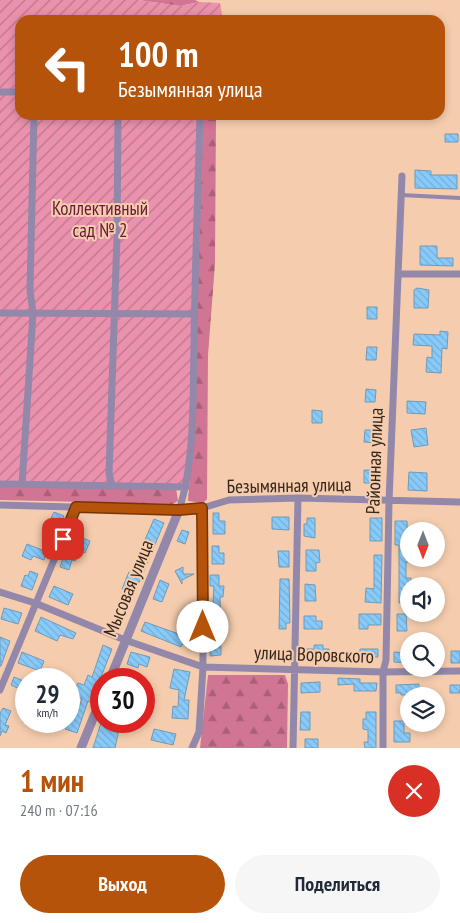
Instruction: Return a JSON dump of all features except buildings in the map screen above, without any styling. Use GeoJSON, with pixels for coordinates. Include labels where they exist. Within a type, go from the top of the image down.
{"type":"FeatureCollection","features":[{"type":"Feature","properties":{"kind":"street"},"geometry":{"type":"LineString","coordinates":[[0,92],[15,92]]}},
{"type":"Feature","properties":{"kind":"street"},"geometry":{"type":"LineString","coordinates":[[22,485],[33,313],[30,290],[34,120]]}},
{"type":"Feature","properties":{"kind":"street"},"geometry":{"type":"LineString","coordinates":[[112,485],[109,474],[118,120]]}},
{"type":"Feature","properties":{"kind":"street"},"geometry":{"type":"LineString","coordinates":[[179,510],[186,487],[193,390],[200,120]]}},
{"type":"Feature","properties":{"kind":"street","name":"Районная улица"},"geometry":{"type":"LineString","coordinates":[[383,748],[383,672],[386,660],[389,502],[402,176]]}},
{"type":"Feature","properties":{"kind":"street"},"geometry":{"type":"LineString","coordinates":[[398,274],[460,274]]}},
{"type":"Feature","properties":{"kind":"street"},"geometry":{"type":"LineString","coordinates":[[0,313],[194,314]]}},
{"type":"Feature","properties":{"kind":"street"},"geometry":{"type":"LineString","coordinates":[[0,484],[186,487]]}},
{"type":"Feature","properties":{"kind":"street"},"geometry":{"type":"LineString","coordinates":[[292,748],[298,498]]}},
{"type":"Feature","properties":{"kind":"street","name":"Безымянная улица"},"geometry":{"type":"LineString","coordinates":[[0,506],[179,510],[202,508],[229,500],[298,498],[389,502],[460,502]]}},
{"type":"Feature","properties":{"kind":"street"},"geometry":{"type":"LineString","coordinates":[[0,690],[76,507]]}},
{"type":"Feature","properties":{"kind":"street"},"geometry":{"type":"LineString","coordinates":[[192,748],[199,732],[203,667],[202,508]]}},
{"type":"Feature","properties":{"kind":"street","name":"Мысовая улица"},"geometry":{"type":"LineString","coordinates":[[114,668],[179,510]]}},
{"type":"Feature","properties":{"kind":"street","name":"улица Воровского"},"geometry":{"type":"LineString","coordinates":[[0,592],[35,603],[125,640],[203,667],[383,672],[460,671]]}},
{"type":"Feature","properties":{"kind":"street"},"geometry":{"type":"LineString","coordinates":[[82,748],[90,727]]}},
{"type":"Feature","properties":{"kind":"lane"},"geometry":{"type":"LineString","coordinates":[[401,195],[460,198]]}},
{"type":"Feature","properties":{"kind":"green space","name":"Коллективный сад № 2"},"geometry":{"type":"Polygon","coordinates":[[[0,0],[138,0],[180,6],[199,2],[220,3],[222,15],[15,15],[15,120],[203,120],[194,415],[188,491],[176,488],[0,487],[0,0]]]}},
{"type":"Feature","properties":{"kind":"green space"},"geometry":{"type":"Polygon","coordinates":[[[138,0],[195,0],[199,2],[180,6],[138,0]]]}},
{"type":"Feature","properties":{"kind":"green space"},"geometry":{"type":"Polygon","coordinates":[[[203,120],[216,120],[215,264],[208,355],[207,499],[203,503],[188,501],[194,415],[203,120]]]}},
{"type":"Feature","properties":{"kind":"green space"},"geometry":{"type":"Polygon","coordinates":[[[0,487],[176,488],[178,501],[173,504],[0,500],[0,487]]]}},
{"type":"Feature","properties":{"kind":"green space"},"geometry":{"type":"Polygon","coordinates":[[[208,675],[285,675],[288,684],[287,748],[200,748],[208,675]]]}},
{"type":"Feature","properties":{"kind":"route"},"geometry":{"type":"LineString","coordinates":[[63,539],[76,507],[179,510],[202,508],[203,627]]}}]}
